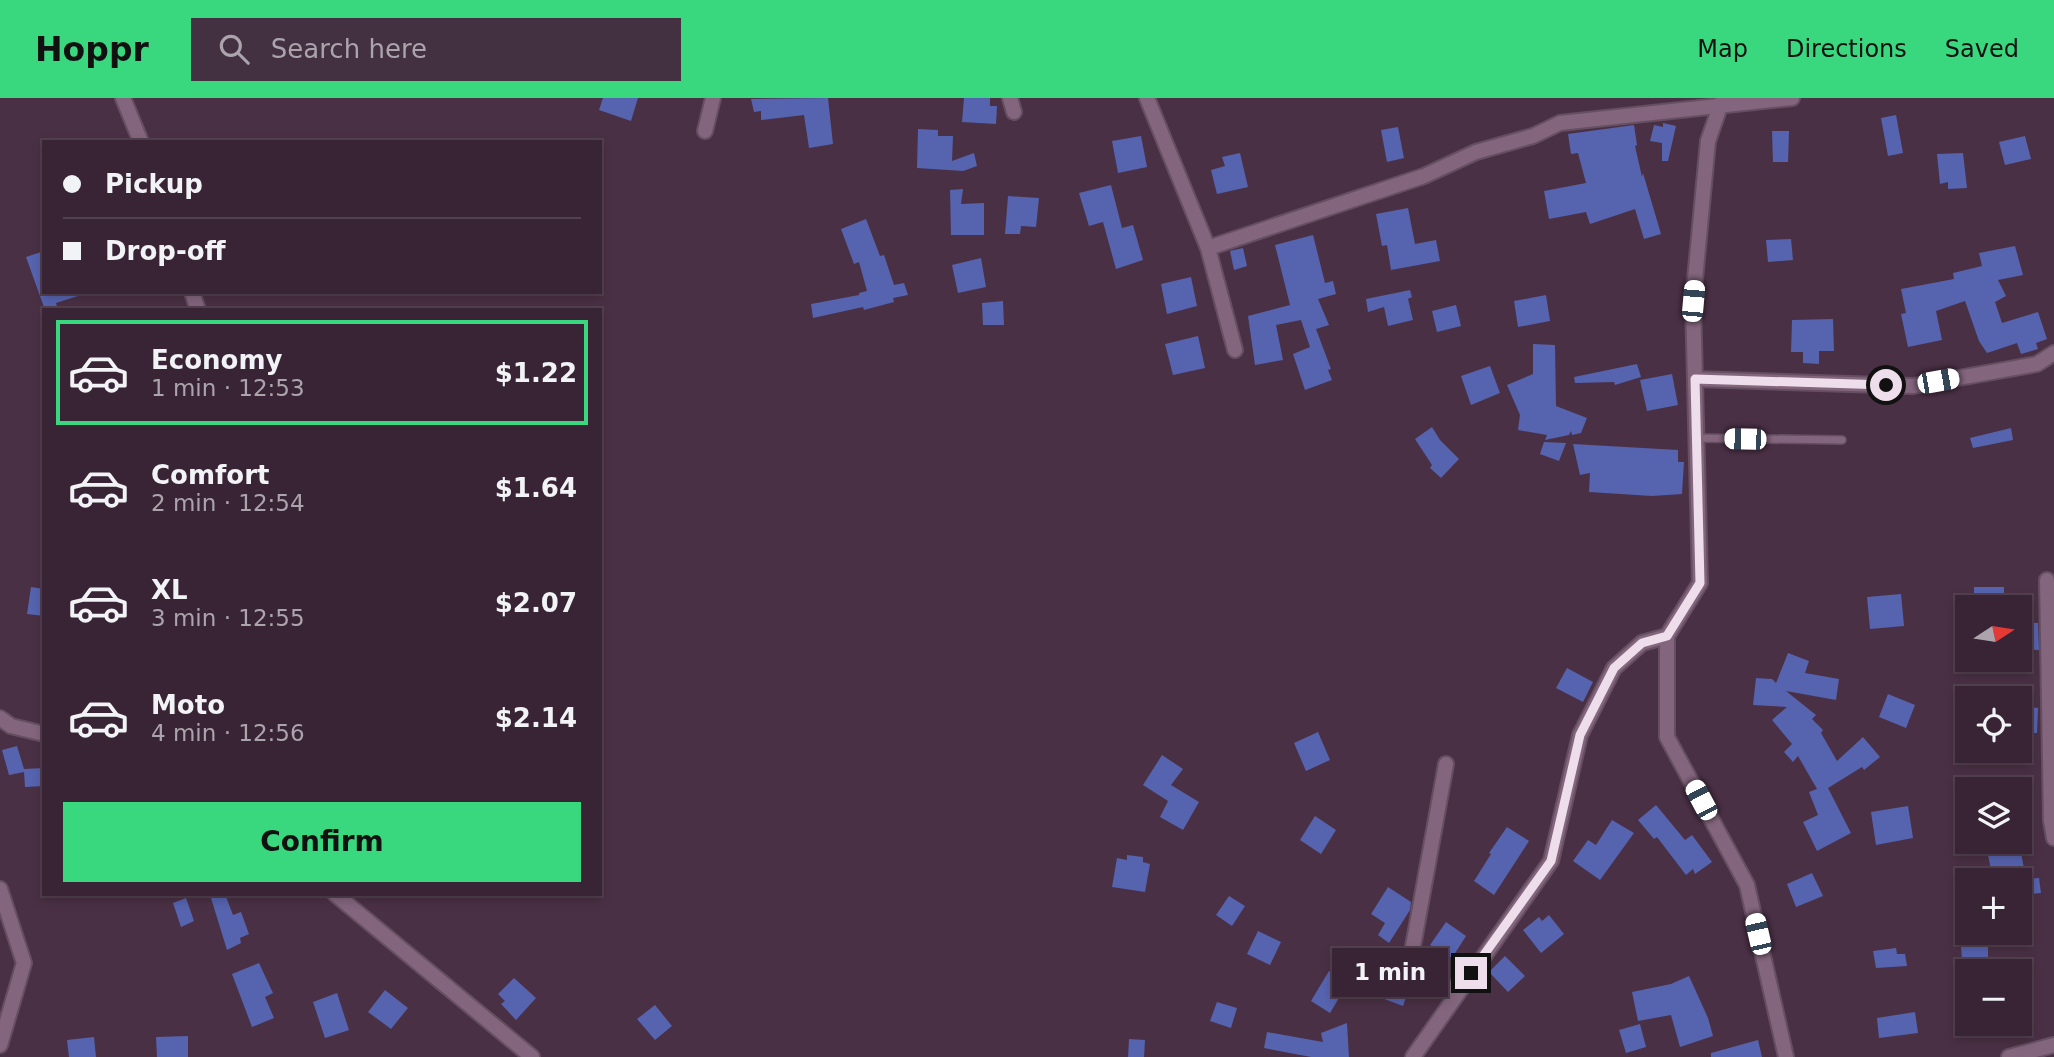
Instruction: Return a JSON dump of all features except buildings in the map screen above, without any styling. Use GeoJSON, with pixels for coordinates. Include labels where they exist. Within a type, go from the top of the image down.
{"type":"FeatureCollection","features":[{"type":"Feature","properties":{"kind":"street"},"geometry":{"type":"LineString","coordinates":[[122,98],[140,140]]}},
{"type":"Feature","properties":{"kind":"street"},"geometry":{"type":"LineString","coordinates":[[705,131],[713,98]]}},
{"type":"Feature","properties":{"kind":"street"},"geometry":{"type":"LineString","coordinates":[[1147,98],[1208,248],[1235,350]]}},
{"type":"Feature","properties":{"kind":"street"},"geometry":{"type":"LineString","coordinates":[[1208,248],[1424,176],[1476,152],[1532,135],[1560,123],[1722,102],[1792,98]]}},
{"type":"Feature","properties":{"kind":"street"},"geometry":{"type":"LineString","coordinates":[[1722,102],[1708,141],[1693,301],[1700,583],[1667,636],[1667,737],[1746,885],[1786,1057]]}},
{"type":"Feature","properties":{"kind":"street"},"geometry":{"type":"LineString","coordinates":[[1695,379],[1913,386],[2037,364],[2054,353]]}},
{"type":"Feature","properties":{"kind":"street"},"geometry":{"type":"LineString","coordinates":[[2047,580],[2051,820],[2054,838]]}},
{"type":"Feature","properties":{"kind":"street"},"geometry":{"type":"LineString","coordinates":[[1413,1057],[1551,861],[1580,735],[1614,668],[1642,643],[1667,636]]}},
{"type":"Feature","properties":{"kind":"street"},"geometry":{"type":"LineString","coordinates":[[0,737],[5,722],[42,733]]}},
{"type":"Feature","properties":{"kind":"street"},"geometry":{"type":"LineString","coordinates":[[1446,764],[1412,952],[1455,996]]}},
{"type":"Feature","properties":{"kind":"street"},"geometry":{"type":"LineString","coordinates":[[0,889],[24,963],[0,1045]]}},
{"type":"Feature","properties":{"kind":"street"},"geometry":{"type":"LineString","coordinates":[[337,896],[532,1057]]}},
{"type":"Feature","properties":{"kind":"street"},"geometry":{"type":"LineString","coordinates":[[2009,1057],[2054,1045]]}},
{"type":"Feature","properties":{"kind":"lane"},"geometry":{"type":"LineString","coordinates":[[1696,438],[1842,440]]}},
{"type":"Feature","properties":{"kind":"route"},"geometry":{"type":"LineString","coordinates":[[1471,973],[1551,861],[1580,735],[1614,668],[1642,643],[1667,636],[1700,583],[1695,379],[1886,385]]}}]}
